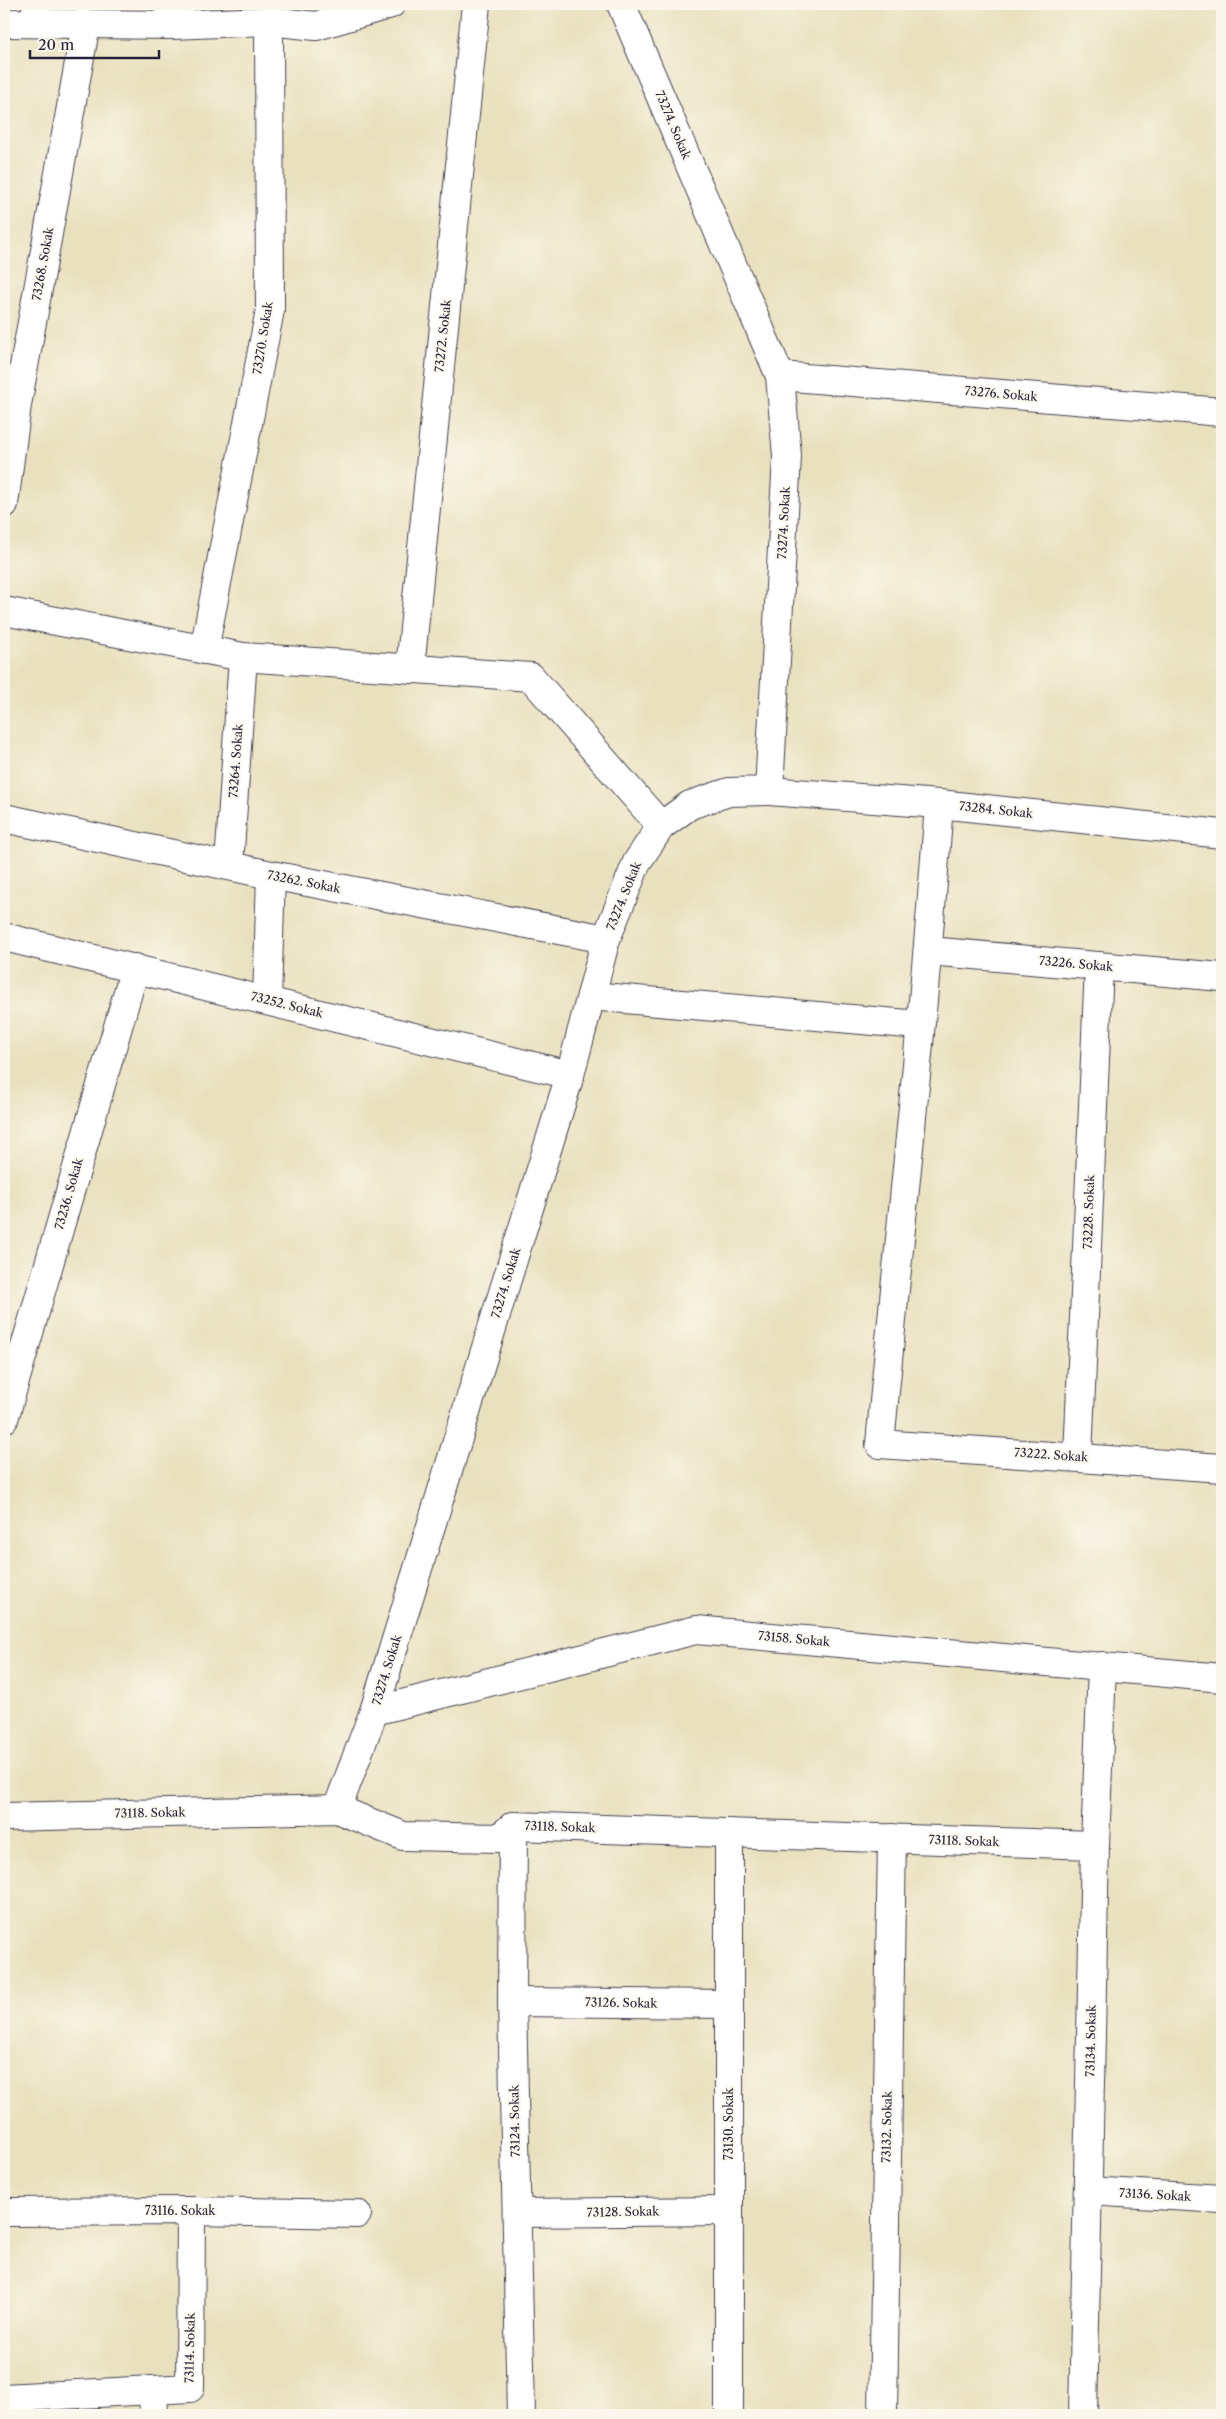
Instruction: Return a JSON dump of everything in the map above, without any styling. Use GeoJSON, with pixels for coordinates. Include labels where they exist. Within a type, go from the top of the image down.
{"type":"FeatureCollection","features":[{"type":"Feature","properties":{"kind":"street"},"geometry":{"type":"LineString","coordinates":[[4,23],[36,13],[86,24],[172,14],[316,26],[347,10],[391,4]]}},
{"type":"Feature","properties":{"kind":"street","name":"73272. Sokak"},"geometry":{"type":"LineString","coordinates":[[410,669],[476,4]]}},
{"type":"Feature","properties":{"kind":"street","name":"73274. Sokak"},"geometry":{"type":"LineString","coordinates":[[337,1809],[374,1712],[570,1075],[606,939],[637,862],[661,826],[690,805],[729,792],[769,791],[787,456],[780,376],[621,4]]}},
{"type":"Feature","properties":{"kind":"street","name":"73270. Sokak"},"geometry":{"type":"LineString","coordinates":[[204,650],[270,310],[269,21]]}},
{"type":"Feature","properties":{"kind":"street","name":"73268. Sokak"},"geometry":{"type":"LineString","coordinates":[[4,504],[17,405],[86,24]]}},
{"type":"Feature","properties":{"kind":"street","name":"73276. Sokak"},"geometry":{"type":"LineString","coordinates":[[780,376],[1222,412]]}},
{"type":"Feature","properties":{"kind":"street"},"geometry":{"type":"LineString","coordinates":[[4,611],[242,657],[531,677],[661,826]]}},
{"type":"Feature","properties":{"kind":"street","name":"73264. Sokak"},"geometry":{"type":"LineString","coordinates":[[229,866],[242,657]]}},
{"type":"Feature","properties":{"kind":"street","name":"73284. Sokak"},"geometry":{"type":"LineString","coordinates":[[769,791],[939,804],[1222,834]]}},
{"type":"Feature","properties":{"kind":"street"},"geometry":{"type":"LineString","coordinates":[[591,996],[920,1025],[929,951],[939,804]]}},
{"type":"Feature","properties":{"kind":"street","name":"73262. Sokak"},"geometry":{"type":"LineString","coordinates":[[4,818],[271,876],[606,939]]}},
{"type":"Feature","properties":{"kind":"street"},"geometry":{"type":"LineString","coordinates":[[267,1000],[271,876]]}},
{"type":"Feature","properties":{"kind":"street","name":"73252. Sokak"},"geometry":{"type":"LineString","coordinates":[[4,937],[570,1075]]}},
{"type":"Feature","properties":{"kind":"street","name":"73226. Sokak"},"geometry":{"type":"LineString","coordinates":[[929,951],[1222,977]]}},
{"type":"Feature","properties":{"kind":"street","name":"73228. Sokak"},"geometry":{"type":"LineString","coordinates":[[1078,1457],[1099,966]]}},
{"type":"Feature","properties":{"kind":"street","name":"73236. Sokak"},"geometry":{"type":"LineString","coordinates":[[4,1419],[135,968]]}},
{"type":"Feature","properties":{"kind":"street","name":"73222. Sokak"},"geometry":{"type":"LineString","coordinates":[[920,1025],[880,1444],[1222,1468]]}},
{"type":"Feature","properties":{"kind":"street","name":"73158. Sokak"},"geometry":{"type":"LineString","coordinates":[[374,1712],[696,1630],[1222,1678]]}},
{"type":"Feature","properties":{"kind":"street","name":"73134. Sokak"},"geometry":{"type":"LineString","coordinates":[[1083,2415],[1095,1845],[1102,1666]]}},
{"type":"Feature","properties":{"kind":"street","name":"73118. Sokak"},"geometry":{"type":"LineString","coordinates":[[4,1817],[337,1809],[403,1836],[500,1838],[513,1826],[1095,1845]]}},
{"type":"Feature","properties":{"kind":"street","name":"73124. Sokak"},"geometry":{"type":"LineString","coordinates":[[513,1826],[512,2002],[521,2415]]}},
{"type":"Feature","properties":{"kind":"street","name":"73130. Sokak"},"geometry":{"type":"LineString","coordinates":[[729,1833],[729,2415]]}},
{"type":"Feature","properties":{"kind":"street","name":"73132. Sokak"},"geometry":{"type":"LineString","coordinates":[[883,2415],[892,1838]]}},
{"type":"Feature","properties":{"kind":"street","name":"73126. Sokak"},"geometry":{"type":"LineString","coordinates":[[512,2002],[729,2004]]}},
{"type":"Feature","properties":{"kind":"street","name":"73136. Sokak"},"geometry":{"type":"LineString","coordinates":[[1088,2191],[1222,2199]]}},
{"type":"Feature","properties":{"kind":"street","name":"73116. Sokak"},"geometry":{"type":"LineString","coordinates":[[4,2212],[191,2211],[357,2214]]}},
{"type":"Feature","properties":{"kind":"street","name":"73114. Sokak"},"geometry":{"type":"LineString","coordinates":[[15,2404],[154,2403],[190,2388],[191,2211]]}},
{"type":"Feature","properties":{"kind":"street","name":"73128. Sokak"},"geometry":{"type":"LineString","coordinates":[[517,2214],[729,2211]]}}]}
